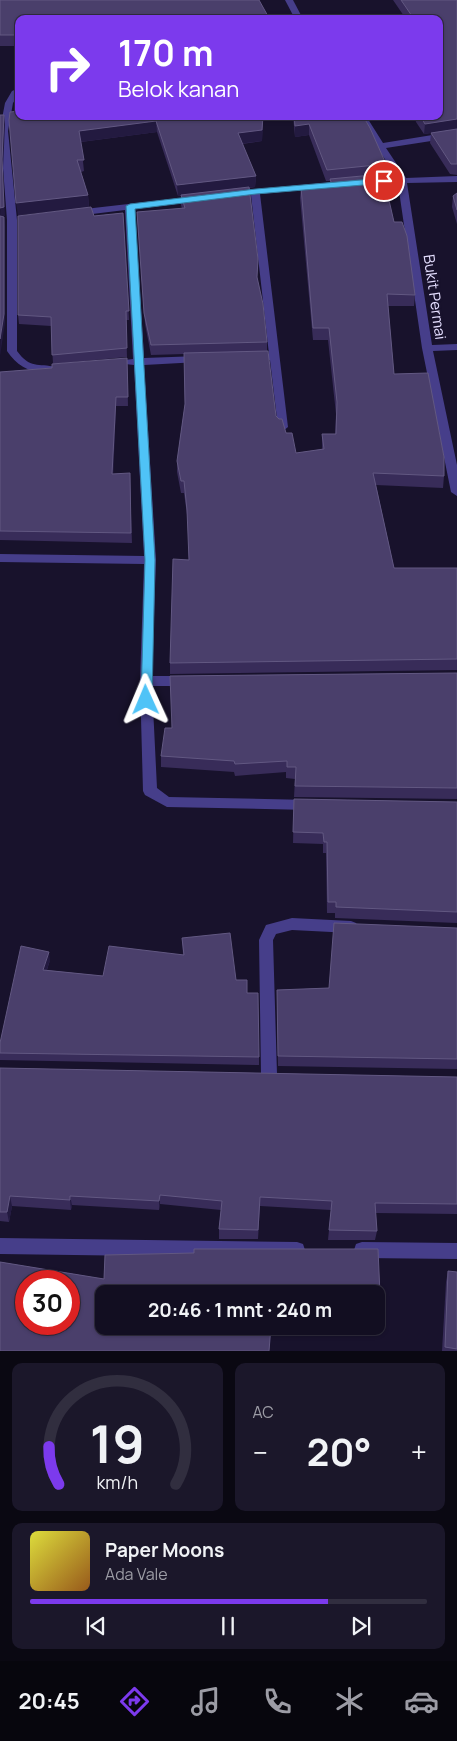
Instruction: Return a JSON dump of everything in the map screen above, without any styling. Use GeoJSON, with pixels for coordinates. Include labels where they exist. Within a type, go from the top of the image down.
{"type":"FeatureCollection","features":[{"type":"Feature","properties":{"kind":"street"},"geometry":{"type":"LineString","coordinates":[[289,0],[297,15]]}},
{"type":"Feature","properties":{"kind":"street"},"geometry":{"type":"LineString","coordinates":[[15,93],[9,103],[4,131],[17,219],[12,351],[20,363],[39,370],[59,368]]}},
{"type":"Feature","properties":{"kind":"street","name":"Bukit Permai"},"geometry":{"type":"LineString","coordinates":[[364,120],[402,179],[427,348],[457,492]]}},
{"type":"Feature","properties":{"kind":"street"},"geometry":{"type":"LineString","coordinates":[[380,146],[457,134]]}},
{"type":"Feature","properties":{"kind":"street"},"geometry":{"type":"LineString","coordinates":[[227,195],[402,179],[457,179]]}},
{"type":"Feature","properties":{"kind":"street"},"geometry":{"type":"LineString","coordinates":[[256,192],[274,357],[284,427]]}},
{"type":"Feature","properties":{"kind":"street"},"geometry":{"type":"LineString","coordinates":[[62,214],[207,197]]}},
{"type":"Feature","properties":{"kind":"street"},"geometry":{"type":"LineString","coordinates":[[130,206],[150,560],[146,681],[150,791],[167,802],[323,805]]}},
{"type":"Feature","properties":{"kind":"street"},"geometry":{"type":"LineString","coordinates":[[0,222],[17,219]]}},
{"type":"Feature","properties":{"kind":"street"},"geometry":{"type":"LineString","coordinates":[[427,348],[457,347]]}},
{"type":"Feature","properties":{"kind":"street"},"geometry":{"type":"LineString","coordinates":[[245,358],[274,357]]}},
{"type":"Feature","properties":{"kind":"street"},"geometry":{"type":"LineString","coordinates":[[118,363],[206,359]]}},
{"type":"Feature","properties":{"kind":"street"},"geometry":{"type":"LineString","coordinates":[[445,436],[457,436]]}},
{"type":"Feature","properties":{"kind":"street"},"geometry":{"type":"LineString","coordinates":[[0,558],[150,560]]}},
{"type":"Feature","properties":{"kind":"street"},"geometry":{"type":"LineString","coordinates":[[146,681],[204,680]]}},
{"type":"Feature","properties":{"kind":"street"},"geometry":{"type":"LineString","coordinates":[[249,1074],[274,1074],[266,940],[271,929],[292,924],[370,927]]}},
{"type":"Feature","properties":{"kind":"street"},"geometry":{"type":"LineString","coordinates":[[0,1246],[308,1250]]}},
{"type":"Feature","properties":{"kind":"street"},"geometry":{"type":"LineString","coordinates":[[348,1250],[457,1251]]}},
{"type":"Feature","properties":{"kind":"building"},"geometry":{"type":"Polygon","coordinates":[[[0,0],[259,0],[267,15],[15,15],[15,35],[0,35],[0,0]]]}},
{"type":"Feature","properties":{"kind":"building"},"geometry":{"type":"Polygon","coordinates":[[[401,0],[457,0],[457,119],[425,124],[422,120],[443,120],[443,15],[411,15],[401,0]]]}},
{"type":"Feature","properties":{"kind":"building"},"geometry":{"type":"Polygon","coordinates":[[[15,111],[15,120],[263,120],[262,130],[238,133],[256,176],[177,185],[156,121],[79,131],[84,160],[77,160],[88,195],[16,203],[9,120],[10,112],[15,111]]]}},
{"type":"Feature","properties":{"kind":"building"},"geometry":{"type":"Polygon","coordinates":[[[0,115],[4,115],[2,159],[4,207],[0,208],[0,115]]]}},
{"type":"Feature","properties":{"kind":"building"},"geometry":{"type":"Polygon","coordinates":[[[294,120],[365,120],[386,164],[327,170],[309,124],[295,126],[294,120]]]}},
{"type":"Feature","properties":{"kind":"building"},"geometry":{"type":"Polygon","coordinates":[[[457,129],[457,164],[451,164],[431,133],[457,129]]]}},
{"type":"Feature","properties":{"kind":"building"},"geometry":{"type":"Polygon","coordinates":[[[383,174],[394,222],[402,222],[407,236],[415,295],[387,294],[394,374],[428,373],[444,457],[444,476],[373,473],[394,568],[457,568],[457,659],[170,663],[173,559],[189,560],[184,481],[181,481],[177,461],[185,404],[184,353],[268,351],[276,416],[282,419],[286,433],[292,433],[296,453],[324,449],[322,434],[336,434],[337,402],[329,328],[313,328],[301,187],[333,187],[330,179],[383,174]]]}},
{"type":"Feature","properties":{"kind":"building"},"geometry":{"type":"Polygon","coordinates":[[[249,187],[258,259],[257,277],[263,304],[267,342],[151,345],[144,313],[137,212],[185,208],[181,195],[249,187]]]}},
{"type":"Feature","properties":{"kind":"building"},"geometry":{"type":"Polygon","coordinates":[[[457,193],[457,210],[453,196],[457,193]]]}},
{"type":"Feature","properties":{"kind":"building"},"geometry":{"type":"Polygon","coordinates":[[[91,207],[94,216],[123,213],[129,311],[126,311],[127,348],[52,355],[51,317],[18,315],[18,216],[91,207]]]}},
{"type":"Feature","properties":{"kind":"building"},"geometry":{"type":"Polygon","coordinates":[[[0,216],[4,217],[4,314],[0,339],[0,216]]]}},
{"type":"Feature","properties":{"kind":"building"},"geometry":{"type":"Polygon","coordinates":[[[127,358],[128,397],[116,397],[112,474],[130,473],[131,533],[0,531],[0,372],[52,368],[52,364],[127,358]]]}},
{"type":"Feature","properties":{"kind":"building"},"geometry":{"type":"Polygon","coordinates":[[[457,673],[457,788],[295,786],[296,767],[287,767],[287,761],[235,764],[234,761],[161,756],[165,728],[172,728],[170,676],[457,673]]]}},
{"type":"Feature","properties":{"kind":"building"},"geometry":{"type":"Polygon","coordinates":[[[294,799],[457,802],[457,912],[336,907],[336,902],[328,902],[327,842],[324,842],[323,833],[293,832],[294,799]]]}},
{"type":"Feature","properties":{"kind":"building"},"geometry":{"type":"Polygon","coordinates":[[[334,923],[457,928],[457,1059],[278,1056],[277,990],[329,988],[334,923]]]}},
{"type":"Feature","properties":{"kind":"building"},"geometry":{"type":"Polygon","coordinates":[[[230,933],[236,980],[247,980],[247,993],[258,993],[259,1057],[0,1053],[0,1043],[21,946],[49,952],[43,970],[103,976],[109,946],[184,955],[182,938],[230,933]]]}},
{"type":"Feature","properties":{"kind":"building"},"geometry":{"type":"Polygon","coordinates":[[[0,1068],[457,1077],[457,1204],[375,1203],[377,1231],[329,1230],[332,1201],[260,1197],[258,1230],[219,1229],[222,1201],[160,1195],[159,1201],[70,1196],[70,1200],[10,1196],[7,1212],[0,1212],[0,1068]]]}},
{"type":"Feature","properties":{"kind":"building"},"geometry":{"type":"Polygon","coordinates":[[[194,1249],[378,1249],[380,1285],[95,1285],[95,1335],[270,1335],[269,1351],[0,1351],[0,1262],[49,1270],[15,1270],[15,1335],[80,1335],[80,1275],[104,1279],[105,1255],[194,1253],[194,1249]]]}},
{"type":"Feature","properties":{"kind":"building"},"geometry":{"type":"Polygon","coordinates":[[[448,1271],[457,1272],[457,1349],[445,1347],[448,1271]]]}},
{"type":"Feature","properties":{"kind":"route"},"geometry":{"type":"LineString","coordinates":[[146,700],[150,560],[149,528],[130,206],[256,192],[384,181]]}}]}
